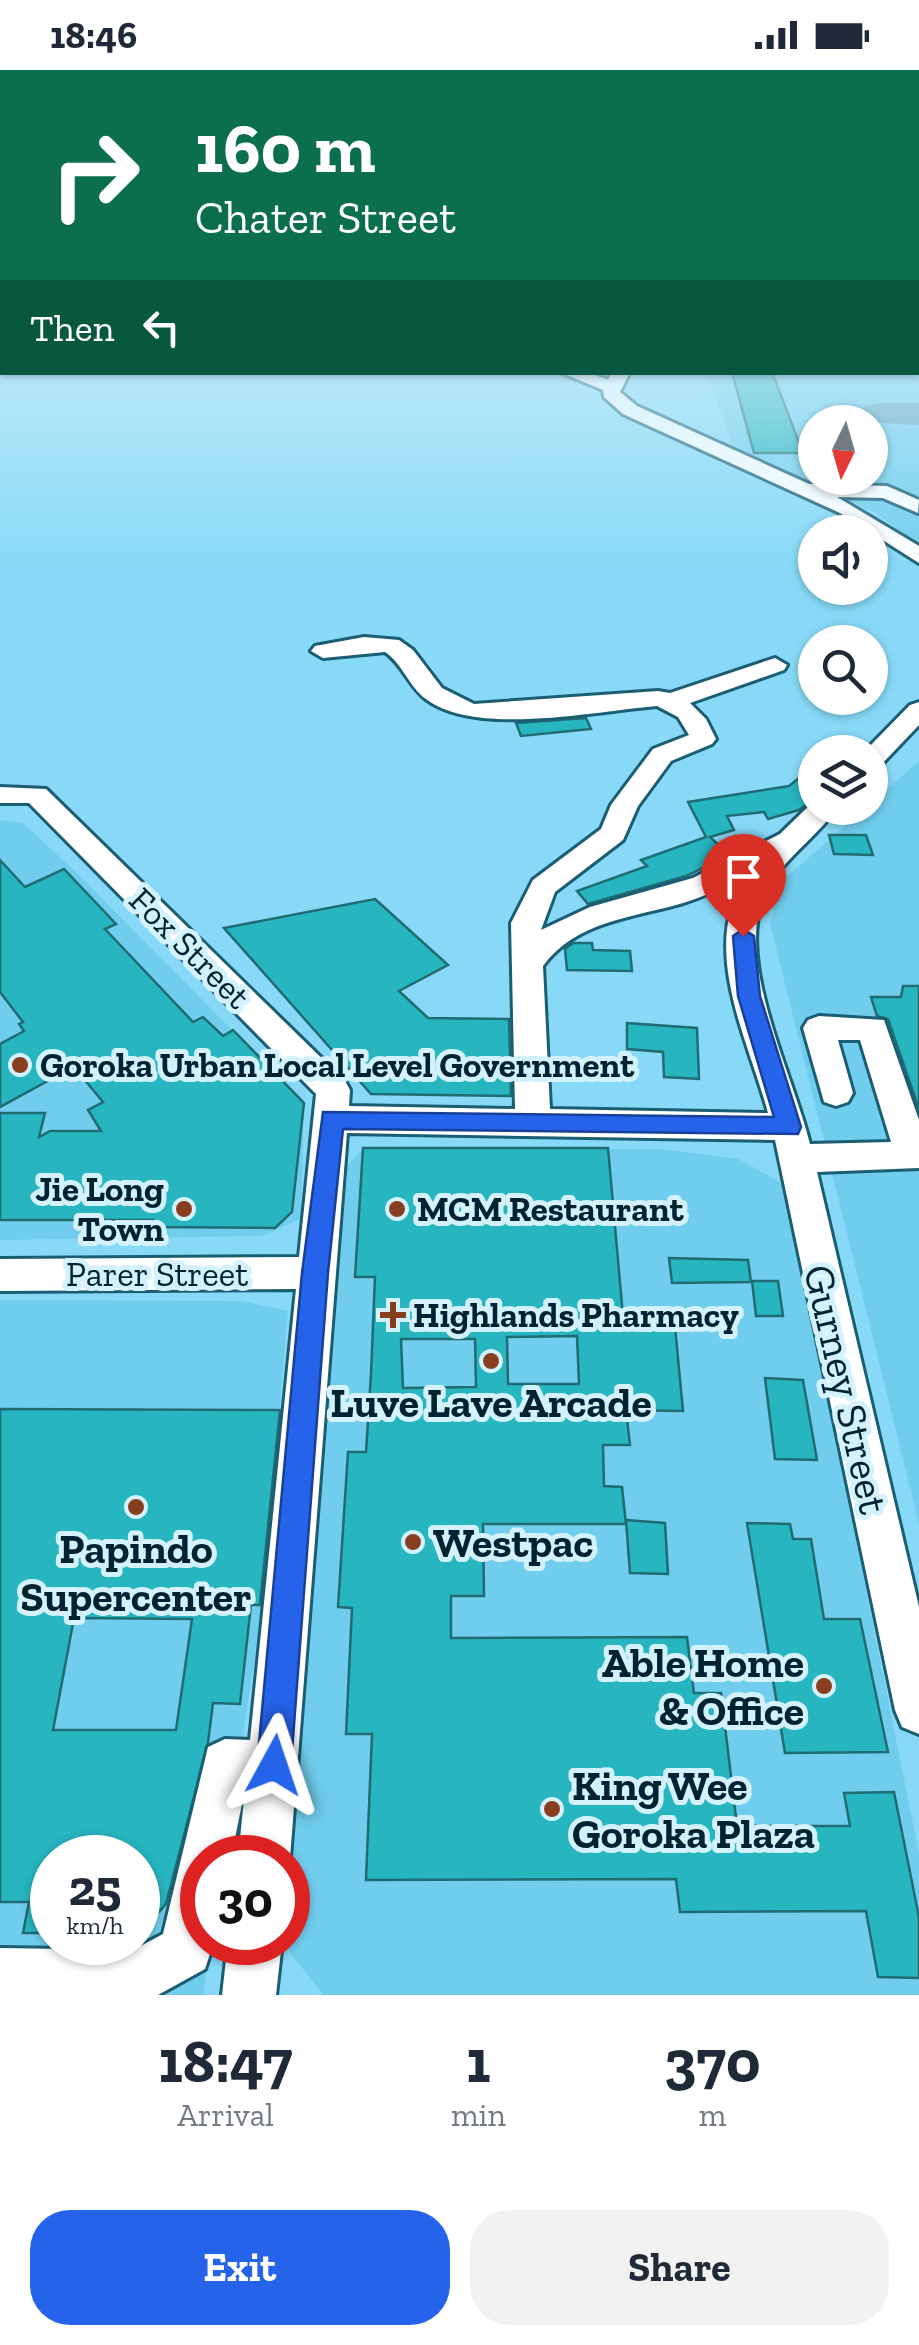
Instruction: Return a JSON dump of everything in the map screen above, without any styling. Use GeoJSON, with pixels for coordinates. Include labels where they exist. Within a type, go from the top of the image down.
{"type":"FeatureCollection","features":[{"type":"Feature","properties":{"kind":"street"},"geometry":{"type":"LineString","coordinates":[[611,391],[630,410],[798,486]]}},
{"type":"Feature","properties":{"kind":"street"},"geometry":{"type":"LineString","coordinates":[[888,492],[918,507]]}},
{"type":"Feature","properties":{"kind":"street"},"geometry":{"type":"LineString","coordinates":[[816,495],[884,530],[919,556]]}},
{"type":"Feature","properties":{"kind":"street"},"geometry":{"type":"LineString","coordinates":[[324,651],[364,644],[391,645],[405,654],[432,693],[469,711],[503,712],[672,700],[775,664]]}},
{"type":"Feature","properties":{"kind":"street"},"geometry":{"type":"LineString","coordinates":[[533,1122],[526,923],[542,887],[613,834],[625,804],[662,754],[703,739],[701,726],[672,700]]}},
{"type":"Feature","properties":{"kind":"street"},"geometry":{"type":"LineString","coordinates":[[888,742],[919,710]]}},
{"type":"Feature","properties":{"kind":"street","name":"Fox Street"},"geometry":{"type":"LineString","coordinates":[[0,795],[36,795],[333,1090],[266,1835]]}},
{"type":"Feature","properties":{"kind":"street"},"geometry":{"type":"LineString","coordinates":[[527,965],[538,946],[586,919],[692,890],[790,839],[804,825]]}},
{"type":"Feature","properties":{"kind":"street","name":"Gurney Street"},"geometry":{"type":"LineString","coordinates":[[790,839],[754,888],[742,915],[749,996],[792,1142],[919,1710]]}},
{"type":"Feature","properties":{"kind":"street"},"geometry":{"type":"LineString","coordinates":[[332,1119],[533,1122],[792,1142],[913,1156],[873,1028],[819,1028],[836,1093]]}},
{"type":"Feature","properties":{"kind":"street","name":"Parer Street"},"geometry":{"type":"LineString","coordinates":[[0,1274],[315,1273]]}},
{"type":"Feature","properties":{"kind":"street"},"geometry":{"type":"LineString","coordinates":[[210,1835],[224,1764],[274,1765]]}},
{"type":"Feature","properties":{"kind":"street"},"geometry":{"type":"LineString","coordinates":[[0,1975],[137,1977],[180,1953]]}},
{"type":"Feature","properties":{"kind":"street"},"geometry":{"type":"LineString","coordinates":[[249,1995],[252,1965]]}},
{"type":"Feature","properties":{"kind":"shaded area"},"geometry":{"type":"Polygon","coordinates":[[[713,391],[919,391],[919,546],[888,522],[888,515],[879,515],[835,495],[888,495],[888,405],[798,405],[798,478],[734,450],[713,391]]]}},
{"type":"Feature","properties":{"kind":"shaded area"},"geometry":{"type":"Polygon","coordinates":[[[919,761],[919,1524],[770,923],[782,881],[846,825],[888,825],[888,788],[919,761]]]}},
{"type":"Feature","properties":{"kind":"shaded area"},"geometry":{"type":"Polygon","coordinates":[[[0,820],[23,823],[79,875],[304,1103],[301,1219],[262,1236],[0,1240],[0,820]]]}},
{"type":"Feature","properties":{"kind":"shaded area"},"geometry":{"type":"Polygon","coordinates":[[[661,1149],[739,1159],[785,1185],[919,1854],[919,1995],[323,1995],[300,1965],[310,1965],[310,1835],[291,1835],[305,1572],[336,1177],[362,1150],[661,1149]]]}},
{"type":"Feature","properties":{"kind":"shaded area"},"geometry":{"type":"Polygon","coordinates":[[[0,1300],[241,1301],[288,1311],[263,1605],[227,1835],[180,1835],[180,1965],[208,1965],[203,1995],[0,1995],[0,1300]]]}},
{"type":"Feature","properties":{"kind":"building"},"geometry":{"type":"Polygon","coordinates":[[[737,391],[779,391],[798,440],[798,453],[754,453],[737,391]]]}},
{"type":"Feature","properties":{"kind":"building"},"geometry":{"type":"Polygon","coordinates":[[[586,718],[591,729],[521,736],[516,723],[586,718]]]}},
{"type":"Feature","properties":{"kind":"building"},"geometry":{"type":"Polygon","coordinates":[[[798,779],[798,810],[768,819],[764,812],[727,816],[734,830],[710,837],[729,855],[686,876],[588,904],[577,891],[647,866],[641,860],[706,837],[688,802],[789,786],[798,779]]]}},
{"type":"Feature","properties":{"kind":"building"},"geometry":{"type":"Polygon","coordinates":[[[829,835],[866,835],[873,855],[834,854],[829,835]]]}},
{"type":"Feature","properties":{"kind":"building"},"geometry":{"type":"Polygon","coordinates":[[[0,860],[25,887],[64,869],[116,924],[105,929],[193,1022],[203,1017],[223,1036],[233,1030],[304,1103],[292,1212],[275,1228],[151,1227],[153,1220],[0,1220],[0,1113],[45,1113],[39,1137],[50,1131],[101,1131],[88,1110],[103,1102],[74,1067],[66,1071],[59,1060],[55,1077],[0,1107],[0,1044],[24,1031],[19,1024],[23,1022],[0,992],[0,860]]]}},
{"type":"Feature","properties":{"kind":"building"},"geometry":{"type":"Polygon","coordinates":[[[375,899],[448,965],[399,991],[428,1018],[509,1019],[511,1096],[371,1094],[224,928],[375,899]]]}},
{"type":"Feature","properties":{"kind":"building"},"geometry":{"type":"Polygon","coordinates":[[[573,943],[592,943],[593,950],[630,951],[632,971],[567,970],[565,949],[573,943]]]}},
{"type":"Feature","properties":{"kind":"building"},"geometry":{"type":"Polygon","coordinates":[[[903,986],[919,986],[919,1109],[888,1019],[877,1016],[871,997],[901,997],[903,986]]]}},
{"type":"Feature","properties":{"kind":"building"},"geometry":{"type":"Polygon","coordinates":[[[627,1023],[697,1028],[699,1079],[664,1077],[663,1052],[627,1049],[627,1023]]]}},
{"type":"Feature","properties":{"kind":"building"},"geometry":{"type":"Polygon","coordinates":[[[363,1148],[608,1148],[623,1316],[674,1316],[683,1411],[626,1410],[630,1445],[603,1445],[604,1486],[622,1487],[626,1524],[483,1524],[484,1596],[451,1596],[451,1638],[687,1637],[694,1693],[721,1693],[737,1826],[850,1826],[844,1793],[894,1792],[919,1917],[919,1978],[878,1977],[866,1911],[680,1912],[676,1879],[366,1880],[372,1734],[346,1734],[352,1608],[338,1607],[348,1452],[366,1452],[371,1374],[375,1277],[355,1277],[363,1148]],[[577,1336],[507,1337],[508,1384],[579,1384],[577,1336]],[[401,1339],[403,1388],[476,1387],[475,1339],[401,1339]]]}},
{"type":"Feature","properties":{"kind":"building"},"geometry":{"type":"Polygon","coordinates":[[[669,1258],[748,1260],[751,1282],[672,1283],[669,1258]]]}},
{"type":"Feature","properties":{"kind":"building"},"geometry":{"type":"Polygon","coordinates":[[[752,1281],[778,1281],[783,1316],[756,1316],[752,1281]]]}},
{"type":"Feature","properties":{"kind":"building"},"geometry":{"type":"Polygon","coordinates":[[[765,1378],[803,1380],[817,1460],[775,1459],[765,1378]]]}},
{"type":"Feature","properties":{"kind":"building"},"geometry":{"type":"Polygon","coordinates":[[[0,1409],[280,1410],[260,1605],[251,1605],[240,1704],[213,1703],[208,1743],[184,1835],[180,1835],[180,1850],[166,1904],[160,1911],[160,1835],[30,1835],[30,1933],[23,1933],[29,1902],[0,1902],[0,1409]],[[74,1618],[53,1730],[176,1730],[192,1619],[74,1618]]]}},
{"type":"Feature","properties":{"kind":"building"},"geometry":{"type":"Polygon","coordinates":[[[626,1520],[665,1523],[668,1574],[630,1573],[626,1520]]]}},
{"type":"Feature","properties":{"kind":"building","name":"Able Home & Office"},"geometry":{"type":"Polygon","coordinates":[[[747,1523],[790,1524],[793,1539],[811,1539],[824,1619],[860,1619],[888,1752],[785,1753],[747,1523]]]}},
{"type":"Feature","properties":{"kind":"taxiway"},"geometry":{"type":"LineString","coordinates":[[888,414],[919,414]]}},
{"type":"Feature","properties":{"kind":"place","name":"Goroka Urban Local Level Government"},"geometry":{"type":"Point","coordinates":[20,1065]}},
{"type":"Feature","properties":{"kind":"place","name":"Jie Long Town"},"geometry":{"type":"Point","coordinates":[184,1209]}},
{"type":"Feature","properties":{"kind":"place","name":"MCM Restaurant"},"geometry":{"type":"Point","coordinates":[397,1209]}},
{"type":"Feature","properties":{"kind":"place","name":"Highlands Pharmacy"},"geometry":{"type":"Point","coordinates":[393,1315]}},
{"type":"Feature","properties":{"kind":"place","name":"Luve Lave Arcade"},"geometry":{"type":"Point","coordinates":[491,1361]}},
{"type":"Feature","properties":{"kind":"place","name":"Papindo Supercenter"},"geometry":{"type":"Point","coordinates":[136,1507]}},
{"type":"Feature","properties":{"kind":"place","name":"Westpac"},"geometry":{"type":"Point","coordinates":[413,1542]}},
{"type":"Feature","properties":{"kind":"place","name":"Able Home & Office"},"geometry":{"type":"Point","coordinates":[824,1686]}},
{"type":"Feature","properties":{"kind":"place","name":"King Wee Goroka Plaza"},"geometry":{"type":"Point","coordinates":[552,1809]}},
{"type":"Feature","properties":{"kind":"route"},"geometry":{"type":"LineString","coordinates":[[274,1765],[315,1273],[332,1119],[789,1127],[749,996],[743,936]]}}]}
